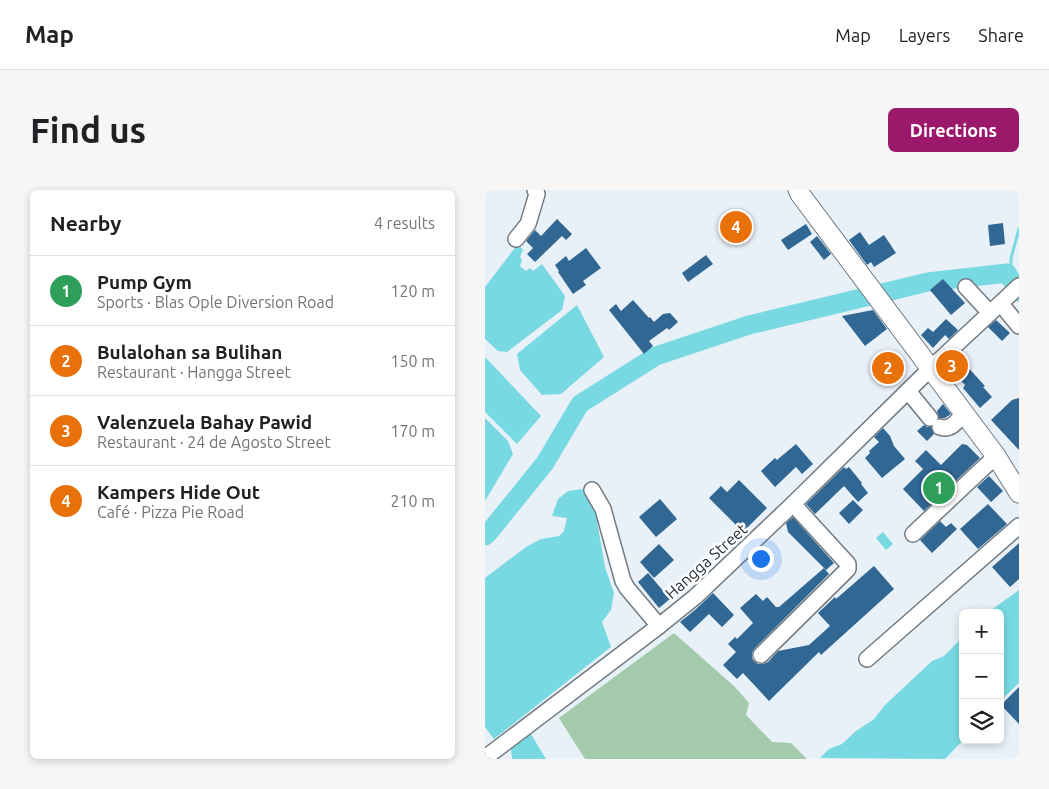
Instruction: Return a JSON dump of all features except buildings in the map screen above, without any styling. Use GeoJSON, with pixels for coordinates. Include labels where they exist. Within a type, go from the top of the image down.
{"type":"FeatureCollection","features":[{"type":"Feature","properties":{"kind":"main road"},"geometry":{"type":"LineString","coordinates":[[798,191],[997,456],[1019,493]]}},
{"type":"Feature","properties":{"kind":"street"},"geometry":{"type":"LineString","coordinates":[[515,239],[528,224],[537,194],[535,190]]}},
{"type":"Feature","properties":{"kind":"street","name":"Hangga Street"},"geometry":{"type":"LineString","coordinates":[[492,757],[695,596],[793,504],[931,368],[1019,286]]}},
{"type":"Feature","properties":{"kind":"street"},"geometry":{"type":"LineString","coordinates":[[966,287],[999,305],[1019,326]]}},
{"type":"Feature","properties":{"kind":"street"},"geometry":{"type":"LineString","coordinates":[[908,391],[935,422],[946,429],[965,413]]}},
{"type":"Feature","properties":{"kind":"street"},"geometry":{"type":"LineString","coordinates":[[913,534],[997,456]]}},
{"type":"Feature","properties":{"kind":"street"},"geometry":{"type":"LineString","coordinates":[[592,490],[603,509],[623,581],[659,626]]}},
{"type":"Feature","properties":{"kind":"street"},"geometry":{"type":"LineString","coordinates":[[761,656],[848,569],[848,564],[793,504]]}},
{"type":"Feature","properties":{"kind":"street"},"geometry":{"type":"LineString","coordinates":[[867,659],[1019,526]]}},
{"type":"Feature","properties":{"kind":"green space"},"geometry":{"type":"Polygon","coordinates":[[[674,633],[735,687],[749,703],[746,715],[772,742],[791,743],[807,759],[585,759],[559,718],[674,633]]]}},
{"type":"Feature","properties":{"kind":"water"},"geometry":{"type":"Polygon","coordinates":[[[519,245],[523,250],[520,257],[522,260],[520,266],[526,271],[530,268],[533,271],[542,264],[565,296],[562,310],[507,352],[498,351],[485,339],[485,287],[519,245]]]}},
{"type":"Feature","properties":{"kind":"water"},"geometry":{"type":"Polygon","coordinates":[[[577,305],[604,357],[561,394],[542,395],[520,370],[517,354],[577,305]]]}},
{"type":"Feature","properties":{"kind":"water"},"geometry":{"type":"Polygon","coordinates":[[[485,357],[541,416],[517,444],[485,412],[485,357]]]}},
{"type":"Feature","properties":{"kind":"water"},"geometry":{"type":"Polygon","coordinates":[[[485,418],[508,441],[513,454],[485,501],[485,418]]]}},
{"type":"Feature","properties":{"kind":"water"},"geometry":{"type":"Polygon","coordinates":[[[582,489],[596,515],[605,567],[614,593],[611,610],[602,622],[611,647],[494,739],[485,727],[485,578],[526,547],[541,539],[559,536],[564,531],[567,518],[552,516],[558,499],[568,491],[582,489]]]}},
{"type":"Feature","properties":{"kind":"water"},"geometry":{"type":"Polygon","coordinates":[[[883,532],[893,544],[886,550],[876,538],[883,532]]]}},
{"type":"Feature","properties":{"kind":"water"},"geometry":{"type":"Polygon","coordinates":[[[1019,590],[1019,683],[1004,697],[1004,609],[993,609],[1019,590]]]}},
{"type":"Feature","properties":{"kind":"water"},"geometry":{"type":"Polygon","coordinates":[[[959,641],[959,744],[945,759],[820,758],[829,749],[842,744],[856,731],[874,719],[885,705],[932,661],[944,656],[959,641]]]}},
{"type":"Feature","properties":{"kind":"water"},"geometry":{"type":"Polygon","coordinates":[[[529,731],[546,759],[512,759],[511,749],[529,731]]]}},
{"type":"Feature","properties":{"kind":"waterway"},"geometry":{"type":"LineString","coordinates":[[1011,278],[1011,258],[1019,229]]}},
{"type":"Feature","properties":{"kind":"waterway"},"geometry":{"type":"LineString","coordinates":[[485,536],[545,463],[580,404],[656,356],[749,325],[928,282],[1007,273],[1019,292]]}},
{"type":"Feature","properties":{"kind":"place","name":"Kampers Hide Out"},"geometry":{"type":"Point","coordinates":[736,227]}},
{"type":"Feature","properties":{"kind":"place","name":"Valenzuela Bahay Pawid"},"geometry":{"type":"Point","coordinates":[952,366]}},
{"type":"Feature","properties":{"kind":"place","name":"Bulalohan sa Bulihan"},"geometry":{"type":"Point","coordinates":[888,368]}},
{"type":"Feature","properties":{"kind":"place","name":"Pump Gym"},"geometry":{"type":"Point","coordinates":[939,488]}}]}
